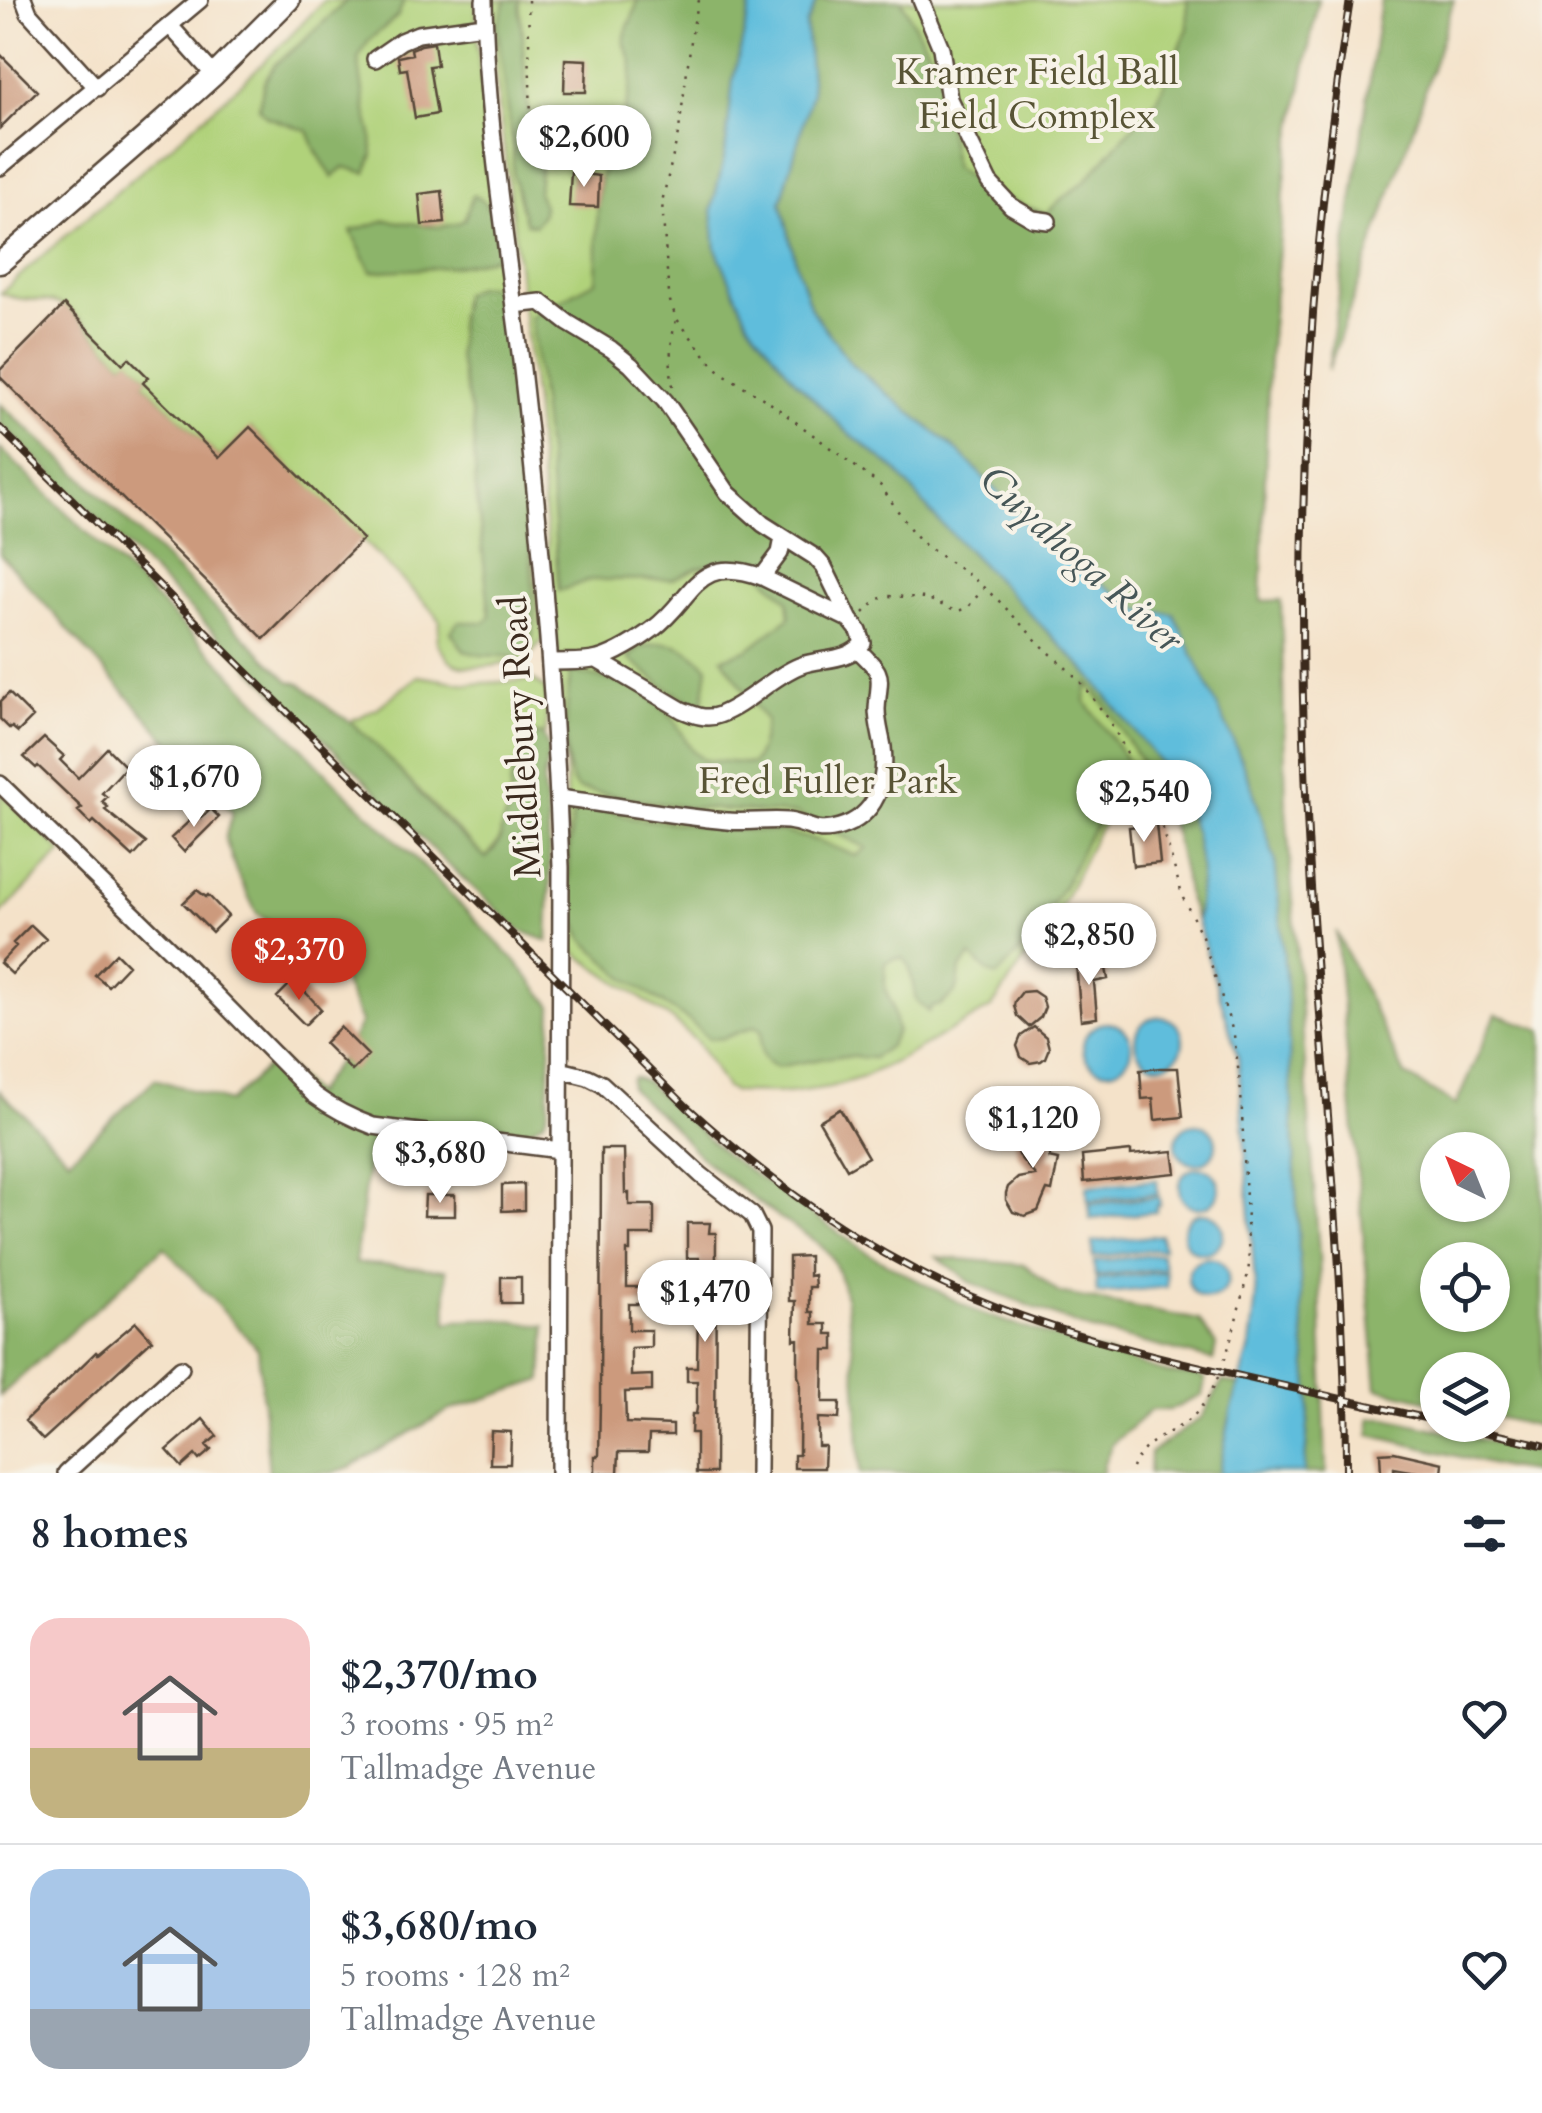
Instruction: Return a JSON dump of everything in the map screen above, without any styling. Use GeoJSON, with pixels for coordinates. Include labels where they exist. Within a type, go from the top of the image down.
{"type":"FeatureCollection","features":[{"type":"Feature","properties":{"kind":"main road"},"geometry":{"type":"LineString","coordinates":[[0,262],[214,75],[289,0]]}},
{"type":"Feature","properties":{"kind":"street"},"geometry":{"type":"LineString","coordinates":[[24,0],[29,13],[97,88]]}},
{"type":"Feature","properties":{"kind":"street"},"geometry":{"type":"LineString","coordinates":[[0,167],[200,0]]}},
{"type":"Feature","properties":{"kind":"street","name":"Middlebury Road"},"geometry":{"type":"LineString","coordinates":[[484,0],[503,222],[551,662],[559,798],[560,1473]]}},
{"type":"Feature","properties":{"kind":"street"},"geometry":{"type":"LineString","coordinates":[[920,0],[941,48],[948,99],[989,182],[1010,206],[1033,219],[1048,221]]}},
{"type":"Feature","properties":{"kind":"street"},"geometry":{"type":"LineString","coordinates":[[375,59],[418,34],[484,25]]}},
{"type":"Feature","properties":{"kind":"street"},"geometry":{"type":"LineString","coordinates":[[171,27],[214,75]]}},
{"type":"Feature","properties":{"kind":"street"},"geometry":{"type":"LineString","coordinates":[[514,306],[540,302],[631,364],[664,402],[728,492],[824,567],[862,643],[850,656],[816,660],[784,673],[718,716],[708,717],[682,710],[598,660]]}},
{"type":"Feature","properties":{"kind":"street"},"geometry":{"type":"LineString","coordinates":[[762,576],[780,553],[783,538]]}},
{"type":"Feature","properties":{"kind":"street"},"geometry":{"type":"LineString","coordinates":[[551,662],[598,660],[656,627],[702,577],[724,571],[762,576],[852,622]]}},
{"type":"Feature","properties":{"kind":"street"},"geometry":{"type":"LineString","coordinates":[[559,798],[723,821],[788,821],[816,831],[851,822],[871,808],[885,763],[877,715],[882,681],[878,671],[857,649]]}},
{"type":"Feature","properties":{"kind":"street"},"geometry":{"type":"LineString","coordinates":[[0,784],[314,1095],[334,1109],[373,1126],[560,1150]]}},
{"type":"Feature","properties":{"kind":"street"},"geometry":{"type":"LineString","coordinates":[[560,1070],[588,1077],[617,1095],[757,1222],[758,1473]]}},
{"type":"Feature","properties":{"kind":"street"},"geometry":{"type":"LineString","coordinates":[[66,1473],[182,1368]]}},
{"type":"Feature","properties":{"kind":"path"},"geometry":{"type":"LineString","coordinates":[[528,0],[530,122],[548,145],[558,150]]}},
{"type":"Feature","properties":{"kind":"path"},"geometry":{"type":"LineString","coordinates":[[699,0],[679,130],[662,202],[670,301],[676,318],[722,373],[769,402],[880,485],[924,545],[984,587],[1078,679],[1110,720],[1160,815],[1183,898],[1202,936],[1234,1035],[1241,1092],[1249,1264],[1226,1357],[1208,1396],[1196,1414],[1144,1449],[1130,1473]]}},
{"type":"Feature","properties":{"kind":"path"},"geometry":{"type":"LineString","coordinates":[[673,386],[670,365],[676,318]]}},
{"type":"Feature","properties":{"kind":"path"},"geometry":{"type":"LineString","coordinates":[[852,622],[878,599],[926,598],[954,611],[968,606],[984,587]]}},
{"type":"Feature","properties":{"kind":"green space"},"geometry":{"type":"Polygon","coordinates":[[[324,0],[476,0],[477,42],[543,639],[527,660],[478,667],[452,662],[437,642],[440,622],[436,614],[251,428],[219,458],[143,383],[148,377],[129,359],[123,364],[72,312],[57,303],[1,293],[248,77],[324,0]]]}},
{"type":"Feature","properties":{"kind":"green space"},"geometry":{"type":"Polygon","coordinates":[[[347,0],[404,0],[398,16],[369,40],[358,59],[372,134],[373,155],[366,173],[344,167],[333,178],[308,131],[267,117],[259,108],[264,82],[275,64],[347,0]]]}},
{"type":"Feature","properties":{"kind":"green space","name":"Fred Fuller Park"},"geometry":{"type":"Polygon","coordinates":[[[492,0],[752,0],[733,80],[725,154],[794,379],[846,431],[896,470],[1148,748],[1116,807],[1096,834],[1060,908],[992,1007],[860,1078],[789,1093],[733,1092],[726,1088],[697,1042],[674,1021],[570,946],[566,777],[557,644],[497,85],[492,0]]]}},
{"type":"Feature","properties":{"kind":"green space"},"geometry":{"type":"Polygon","coordinates":[[[506,0],[519,0],[528,109],[543,133],[538,193],[543,213],[535,225],[526,223],[513,175],[497,26],[506,0]]]}},
{"type":"Feature","properties":{"kind":"green space","name":"Fred Fuller Park"},"geometry":{"type":"Polygon","coordinates":[[[637,0],[752,0],[733,80],[725,154],[712,209],[716,249],[748,321],[794,379],[846,431],[896,470],[932,514],[1089,674],[1177,784],[1195,834],[1201,870],[1197,921],[1174,831],[1141,762],[1088,683],[1085,701],[1126,759],[1130,776],[1085,842],[1065,884],[1027,944],[997,976],[971,956],[960,969],[954,994],[929,1012],[916,1000],[909,965],[903,958],[885,963],[885,989],[897,1031],[889,1046],[873,1058],[838,1056],[776,1067],[764,1057],[762,1031],[756,1026],[724,1038],[709,1039],[691,1022],[626,979],[585,941],[574,914],[570,844],[573,813],[581,810],[784,832],[856,856],[867,848],[797,814],[682,807],[578,789],[568,767],[566,733],[571,671],[639,687],[673,718],[693,752],[704,760],[752,764],[766,721],[722,658],[747,650],[790,617],[788,600],[753,566],[723,560],[673,579],[589,580],[559,591],[531,316],[596,281],[600,186],[630,90],[632,65],[625,40],[637,0]]]}},
{"type":"Feature","properties":{"kind":"green space","name":"Kramer Field Ball Field Complex"},"geometry":{"type":"Polygon","coordinates":[[[817,0],[1318,0],[1286,168],[1269,359],[812,92],[817,0]]]}},
{"type":"Feature","properties":{"kind":"green space"},"geometry":{"type":"Polygon","coordinates":[[[817,0],[901,0],[940,72],[954,168],[991,193],[1046,214],[1084,182],[1158,98],[1188,28],[1187,0],[1318,0],[1286,168],[1269,359],[1261,601],[1281,600],[1286,807],[1319,1253],[1326,1473],[1304,1473],[1310,1399],[1302,1317],[1286,984],[1275,860],[1252,787],[1174,615],[1139,610],[1033,529],[959,452],[852,365],[811,309],[781,202],[812,92],[806,25],[817,0]]]}},
{"type":"Feature","properties":{"kind":"green space"},"geometry":{"type":"Polygon","coordinates":[[[1381,0],[1454,0],[1328,371],[1381,0]]]}},
{"type":"Feature","properties":{"kind":"green space"},"geometry":{"type":"Polygon","coordinates":[[[473,195],[491,212],[501,254],[453,266],[371,272],[351,231],[386,220],[439,227],[456,224],[464,220],[473,195]]]}},
{"type":"Feature","properties":{"kind":"green space"},"geometry":{"type":"Polygon","coordinates":[[[499,286],[505,292],[535,620],[531,648],[517,657],[464,651],[451,632],[458,622],[485,622],[490,617],[473,421],[458,356],[459,319],[462,295],[477,287],[499,286]]]}},
{"type":"Feature","properties":{"kind":"green space"},"geometry":{"type":"Polygon","coordinates":[[[0,404],[84,479],[289,681],[301,684],[375,744],[447,823],[486,858],[500,840],[516,764],[535,734],[543,735],[549,750],[543,783],[550,883],[548,941],[521,931],[444,861],[0,423],[0,404]]]}},
{"type":"Feature","properties":{"kind":"green space"},"geometry":{"type":"Polygon","coordinates":[[[0,448],[416,859],[518,964],[552,1006],[548,1109],[544,1121],[518,1135],[373,1126],[355,1263],[446,1270],[447,1323],[484,1319],[546,1326],[542,1380],[448,1411],[350,1467],[331,1473],[269,1473],[258,1349],[164,1247],[0,1396],[0,1091],[69,1159],[155,1079],[229,1102],[277,1058],[314,1094],[348,1048],[361,1022],[338,970],[306,932],[292,938],[257,914],[225,838],[233,813],[0,554],[0,448]]]}},
{"type":"Feature","properties":{"kind":"green space"},"geometry":{"type":"Polygon","coordinates":[[[662,643],[681,647],[708,667],[703,702],[695,704],[662,685],[628,658],[640,647],[662,643]]]}},
{"type":"Feature","properties":{"kind":"green space"},"geometry":{"type":"Polygon","coordinates":[[[418,676],[468,684],[533,680],[547,690],[546,731],[543,735],[535,734],[511,782],[509,809],[500,840],[486,858],[351,722],[376,709],[418,676]]]}},
{"type":"Feature","properties":{"kind":"green space"},"geometry":{"type":"Polygon","coordinates":[[[0,792],[62,852],[0,915],[0,792]]]}},
{"type":"Feature","properties":{"kind":"green space"},"geometry":{"type":"Polygon","coordinates":[[[1336,931],[1405,1075],[1456,1105],[1496,1014],[1542,1030],[1542,1428],[1510,1420],[1510,1352],[1420,1352],[1420,1399],[1377,1388],[1336,931]]]}},
{"type":"Feature","properties":{"kind":"green space"},"geometry":{"type":"Polygon","coordinates":[[[634,1077],[646,1082],[725,1154],[869,1254],[979,1313],[1167,1373],[1199,1376],[1205,1380],[1202,1395],[1171,1410],[1151,1410],[1112,1444],[1103,1473],[860,1473],[850,1326],[838,1272],[829,1254],[701,1157],[630,1087],[634,1077]]]}},
{"type":"Feature","properties":{"kind":"green space"},"geometry":{"type":"Polygon","coordinates":[[[937,1257],[1025,1265],[1059,1293],[1199,1320],[1216,1345],[1213,1360],[1088,1329],[970,1282],[937,1257]]]}},
{"type":"Feature","properties":{"kind":"green space"},"geometry":{"type":"Polygon","coordinates":[[[1223,1381],[1239,1385],[1219,1473],[1149,1473],[1150,1453],[1201,1418],[1223,1381]]]}},
{"type":"Feature","properties":{"kind":"green space"},"geometry":{"type":"Polygon","coordinates":[[[1370,1418],[1387,1418],[1420,1426],[1420,1442],[1490,1442],[1542,1454],[1542,1473],[1506,1468],[1370,1435],[1370,1418]]]}},
{"type":"Feature","properties":{"kind":"water"},"geometry":{"type":"Polygon","coordinates":[[[752,0],[817,0],[806,25],[812,92],[781,202],[811,309],[852,365],[959,452],[1033,529],[1139,610],[1174,614],[1252,787],[1275,860],[1286,984],[1302,1317],[1310,1399],[1304,1473],[1219,1473],[1250,1347],[1256,1297],[1238,1057],[1197,921],[1201,870],[1195,834],[1177,784],[1089,674],[932,514],[896,470],[846,431],[794,379],[748,321],[716,249],[712,209],[725,154],[733,80],[752,0]]]}},
{"type":"Feature","properties":{"kind":"water"},"geometry":{"type":"Polygon","coordinates":[[[1159,1017],[1176,1024],[1183,1041],[1176,1058],[1159,1065],[1142,1058],[1135,1041],[1142,1024],[1159,1017]]]}},
{"type":"Feature","properties":{"kind":"water"},"geometry":{"type":"Polygon","coordinates":[[[1107,1023],[1124,1030],[1131,1047],[1124,1064],[1107,1071],[1090,1064],[1083,1047],[1090,1030],[1107,1023]]]}},
{"type":"Feature","properties":{"kind":"water"},"geometry":{"type":"Polygon","coordinates":[[[1196,1124],[1210,1130],[1216,1144],[1210,1158],[1196,1164],[1182,1158],[1176,1144],[1182,1130],[1196,1124]]]}},
{"type":"Feature","properties":{"kind":"water"},"geometry":{"type":"Polygon","coordinates":[[[1199,1168],[1213,1174],[1219,1188],[1213,1202],[1199,1208],[1185,1202],[1179,1188],[1185,1174],[1199,1168]]]}},
{"type":"Feature","properties":{"kind":"water"},"geometry":{"type":"Polygon","coordinates":[[[1157,1180],[1158,1194],[1088,1201],[1087,1186],[1157,1180]]]}},
{"type":"Feature","properties":{"kind":"water"},"geometry":{"type":"Polygon","coordinates":[[[1159,1197],[1156,1212],[1090,1219],[1089,1204],[1159,1197]]]}},
{"type":"Feature","properties":{"kind":"water"},"geometry":{"type":"Polygon","coordinates":[[[1203,1213],[1217,1219],[1223,1233],[1217,1247],[1203,1253],[1189,1247],[1183,1233],[1189,1219],[1203,1213]]]}},
{"type":"Feature","properties":{"kind":"water"},"geometry":{"type":"Polygon","coordinates":[[[1161,1235],[1163,1249],[1093,1257],[1092,1242],[1161,1235]]]}},
{"type":"Feature","properties":{"kind":"water"},"geometry":{"type":"Polygon","coordinates":[[[1161,1254],[1165,1269],[1095,1276],[1094,1261],[1161,1254]]]}},
{"type":"Feature","properties":{"kind":"water"},"geometry":{"type":"Polygon","coordinates":[[[1208,1258],[1222,1264],[1228,1278],[1222,1292],[1208,1298],[1194,1292],[1188,1278],[1194,1264],[1208,1258]]]}},
{"type":"Feature","properties":{"kind":"water"},"geometry":{"type":"Polygon","coordinates":[[[1166,1272],[1167,1287],[1097,1294],[1096,1279],[1166,1272]]]}},
{"type":"Feature","properties":{"kind":"building"},"geometry":{"type":"Polygon","coordinates":[[[434,43],[437,65],[429,66],[437,114],[415,118],[407,69],[400,70],[398,57],[434,43]]]}},
{"type":"Feature","properties":{"kind":"building"},"geometry":{"type":"Polygon","coordinates":[[[0,54],[37,91],[0,128],[0,54]]]}},
{"type":"Feature","properties":{"kind":"building"},"geometry":{"type":"Polygon","coordinates":[[[565,59],[587,60],[586,92],[564,92],[565,59]]]}},
{"type":"Feature","properties":{"kind":"building"},"geometry":{"type":"Polygon","coordinates":[[[571,172],[599,176],[598,207],[569,206],[571,172]]]}},
{"type":"Feature","properties":{"kind":"building"},"geometry":{"type":"Polygon","coordinates":[[[442,191],[445,223],[422,225],[419,194],[442,191]]]}},
{"type":"Feature","properties":{"kind":"building"},"geometry":{"type":"Polygon","coordinates":[[[64,305],[123,364],[129,358],[148,377],[143,383],[219,458],[250,427],[363,539],[264,639],[0,377],[0,370],[64,305]]]}},
{"type":"Feature","properties":{"kind":"building"},"geometry":{"type":"Polygon","coordinates":[[[9,693],[33,717],[18,732],[0,719],[0,702],[9,693]]]}},
{"type":"Feature","properties":{"kind":"building"},"geometry":{"type":"Polygon","coordinates":[[[44,738],[64,756],[60,760],[78,778],[107,748],[126,767],[102,793],[107,797],[102,802],[108,807],[105,810],[146,843],[133,857],[94,821],[91,824],[78,811],[82,808],[24,757],[44,738]]]}},
{"type":"Feature","properties":{"kind":"building"},"geometry":{"type":"Polygon","coordinates":[[[211,809],[219,817],[184,852],[171,838],[197,814],[201,818],[211,809]]]}},
{"type":"Feature","properties":{"kind":"building"},"geometry":{"type":"Polygon","coordinates":[[[1156,824],[1160,863],[1133,866],[1129,827],[1156,824]]]}},
{"type":"Feature","properties":{"kind":"building"},"geometry":{"type":"Polygon","coordinates":[[[197,890],[208,895],[228,916],[212,932],[183,903],[197,890]]]}},
{"type":"Feature","properties":{"kind":"building"},"geometry":{"type":"Polygon","coordinates":[[[31,925],[46,939],[12,974],[0,963],[31,925]]]}},
{"type":"Feature","properties":{"kind":"building"},"geometry":{"type":"Polygon","coordinates":[[[247,933],[276,962],[260,979],[230,950],[247,933]]]}},
{"type":"Feature","properties":{"kind":"building"},"geometry":{"type":"Polygon","coordinates":[[[116,953],[128,965],[108,986],[95,975],[116,953]]]}},
{"type":"Feature","properties":{"kind":"building"},"geometry":{"type":"Polygon","coordinates":[[[1095,961],[1096,969],[1106,968],[1108,979],[1094,982],[1097,1018],[1081,1020],[1076,963],[1095,961]]]}},
{"type":"Feature","properties":{"kind":"building"},"geometry":{"type":"Polygon","coordinates":[[[294,980],[321,1009],[305,1025],[277,997],[294,980]]]}},
{"type":"Feature","properties":{"kind":"building"},"geometry":{"type":"Polygon","coordinates":[[[1033,991],[1042,997],[1045,1007],[1041,1017],[1029,1027],[1017,1016],[1014,1006],[1022,992],[1033,991]]]}},
{"type":"Feature","properties":{"kind":"building"},"geometry":{"type":"Polygon","coordinates":[[[340,1027],[368,1055],[352,1071],[324,1043],[340,1027]]]}},
{"type":"Feature","properties":{"kind":"building"},"geometry":{"type":"Polygon","coordinates":[[[1034,1027],[1046,1037],[1049,1048],[1045,1058],[1030,1063],[1021,1057],[1017,1046],[1021,1036],[1034,1027]]]}},
{"type":"Feature","properties":{"kind":"building"},"geometry":{"type":"Polygon","coordinates":[[[1178,1068],[1183,1117],[1155,1120],[1153,1098],[1142,1099],[1140,1070],[1178,1068]]]}},
{"type":"Feature","properties":{"kind":"building"},"geometry":{"type":"Polygon","coordinates":[[[840,1109],[868,1157],[847,1169],[819,1121],[840,1109]]]}},
{"type":"Feature","properties":{"kind":"building"},"geometry":{"type":"Polygon","coordinates":[[[1033,1126],[1050,1134],[1053,1147],[1049,1158],[1058,1160],[1052,1191],[1047,1190],[1038,1211],[1025,1216],[1013,1212],[1006,1193],[1018,1178],[1035,1175],[1018,1155],[1015,1142],[1021,1130],[1033,1126]]]}},
{"type":"Feature","properties":{"kind":"building"},"geometry":{"type":"Polygon","coordinates":[[[601,1149],[624,1149],[629,1205],[654,1205],[654,1235],[630,1235],[627,1251],[627,1287],[654,1287],[654,1304],[629,1304],[629,1330],[651,1330],[651,1347],[631,1348],[631,1376],[652,1375],[652,1391],[625,1392],[626,1423],[673,1425],[673,1435],[649,1435],[648,1452],[619,1452],[618,1473],[595,1473],[595,1456],[599,1456],[601,1149]]]}},
{"type":"Feature","properties":{"kind":"building"},"geometry":{"type":"Polygon","coordinates":[[[1131,1151],[1131,1155],[1173,1151],[1176,1173],[1084,1182],[1082,1156],[1131,1151]]]}},
{"type":"Feature","properties":{"kind":"building"},"geometry":{"type":"Polygon","coordinates":[[[524,1184],[524,1210],[502,1211],[502,1185],[524,1184]]]}},
{"type":"Feature","properties":{"kind":"building"},"geometry":{"type":"Polygon","coordinates":[[[425,1195],[455,1195],[455,1216],[424,1216],[425,1195]]]}},
{"type":"Feature","properties":{"kind":"building"},"geometry":{"type":"Polygon","coordinates":[[[687,1223],[710,1223],[709,1233],[716,1233],[715,1473],[696,1473],[696,1433],[691,1433],[692,1414],[696,1414],[697,1408],[697,1381],[687,1381],[687,1367],[697,1367],[699,1258],[687,1258],[687,1223]]]}},
{"type":"Feature","properties":{"kind":"building"},"geometry":{"type":"Polygon","coordinates":[[[809,1256],[809,1276],[814,1275],[815,1287],[809,1287],[809,1312],[813,1312],[813,1324],[827,1324],[827,1334],[834,1334],[834,1350],[824,1350],[823,1402],[840,1402],[839,1419],[818,1418],[818,1446],[825,1446],[824,1468],[794,1468],[794,1455],[799,1455],[800,1381],[798,1339],[794,1340],[795,1301],[789,1301],[789,1257],[809,1256]]]}},
{"type":"Feature","properties":{"kind":"building"},"geometry":{"type":"Polygon","coordinates":[[[501,1277],[521,1277],[521,1303],[501,1303],[501,1277]]]}},
{"type":"Feature","properties":{"kind":"building"},"geometry":{"type":"Polygon","coordinates":[[[136,1322],[152,1340],[43,1440],[25,1421],[96,1352],[136,1322]]]}},
{"type":"Feature","properties":{"kind":"building"},"geometry":{"type":"Polygon","coordinates":[[[203,1419],[217,1436],[206,1445],[211,1450],[199,1460],[195,1455],[182,1467],[167,1450],[203,1419]]]}},
{"type":"Feature","properties":{"kind":"building"},"geometry":{"type":"Polygon","coordinates":[[[491,1431],[511,1432],[510,1464],[490,1464],[491,1431]]]}},
{"type":"Feature","properties":{"kind":"building"},"geometry":{"type":"Polygon","coordinates":[[[1394,1452],[1443,1463],[1442,1473],[1394,1468],[1394,1473],[1381,1473],[1380,1453],[1394,1452]]]}},
{"type":"Feature","properties":{"kind":"railway"},"geometry":{"type":"LineString","coordinates":[[1346,1473],[1341,1308],[1307,815],[1302,611],[1314,305],[1335,101],[1350,0]]}},
{"type":"Feature","properties":{"kind":"railway"},"geometry":{"type":"LineString","coordinates":[[0,428],[687,1107],[824,1216],[915,1270],[1030,1319],[1150,1355],[1420,1417]]}},
{"type":"Feature","properties":{"kind":"railway"},"geometry":{"type":"LineString","coordinates":[[1510,1438],[1542,1445]]}},
{"type":"Feature","properties":{"kind":"water label","name":"Cuyahoga River"},"geometry":{"type":"Point","coordinates":[1082,558]}}]}
